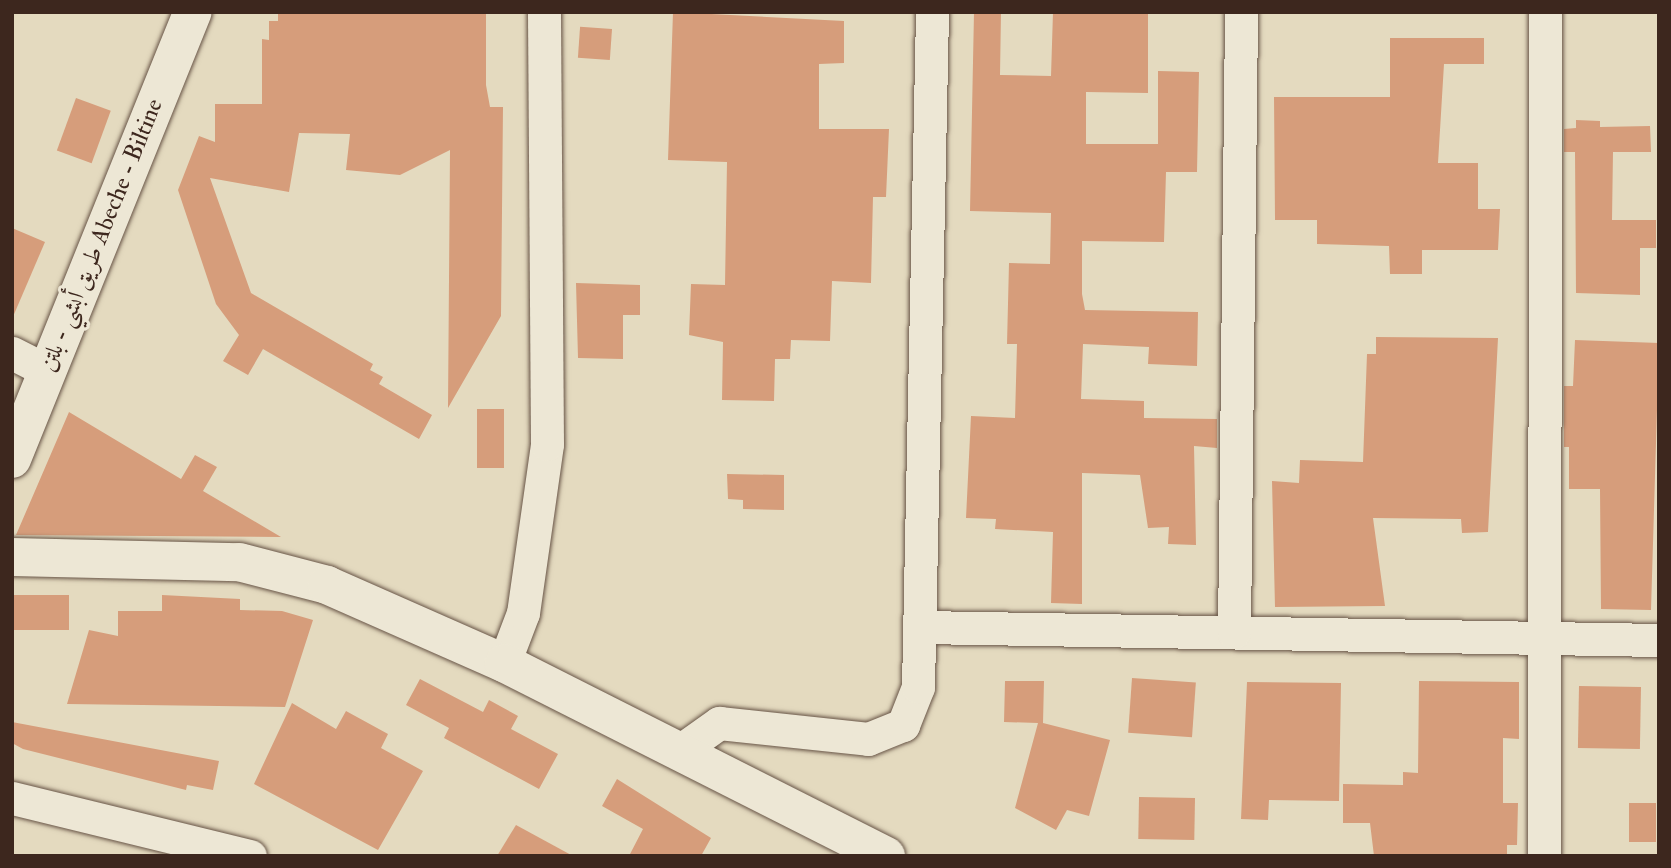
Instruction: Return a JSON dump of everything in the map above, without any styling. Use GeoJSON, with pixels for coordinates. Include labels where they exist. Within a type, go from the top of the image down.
{"type":"FeatureCollection","features":[{"type":"Feature","properties":{"kind":"street","name":"طريق أبشي - بلتن Abeche - Biltine"},"geometry":{"type":"LineString","coordinates":[[12,459],[28,361],[193,12]]}},
{"type":"Feature","properties":{"kind":"street"},"geometry":{"type":"LineString","coordinates":[[504,663],[523,613],[547,444],[544,12]]}},
{"type":"Feature","properties":{"kind":"street"},"geometry":{"type":"LineString","coordinates":[[681,750],[719,723],[868,739],[902,725],[918,687],[922,627],[932,12]]}},
{"type":"Feature","properties":{"kind":"street"},"geometry":{"type":"LineString","coordinates":[[1234,632],[1241,12]]}},
{"type":"Feature","properties":{"kind":"street"},"geometry":{"type":"LineString","coordinates":[[1544,856],[1545,12]]}},
{"type":"Feature","properties":{"kind":"street"},"geometry":{"type":"LineString","coordinates":[[12,557],[239,562],[327,585],[504,663],[681,750],[886,856]]}},
{"type":"Feature","properties":{"kind":"street"},"geometry":{"type":"LineString","coordinates":[[922,627],[1544,641],[1659,640]]}},
{"type":"Feature","properties":{"kind":"street"},"geometry":{"type":"LineString","coordinates":[[12,798],[250,856]]}},
{"type":"Feature","properties":{"kind":"building"},"geometry":{"type":"Polygon","coordinates":[[[278,12],[486,12],[486,85],[490,107],[503,107],[501,316],[448,408],[450,150],[400,175],[346,170],[350,134],[299,133],[289,192],[210,178],[251,293],[373,364],[370,370],[383,377],[379,384],[432,415],[419,439],[263,349],[248,375],[223,361],[239,335],[216,304],[178,190],[199,136],[215,142],[215,104],[262,104],[262,39],[269,40],[269,21],[278,21],[278,12]]]}},
{"type":"Feature","properties":{"kind":"building"},"geometry":{"type":"Polygon","coordinates":[[[673,12],[844,21],[844,63],[819,64],[819,129],[889,129],[886,197],[873,197],[871,283],[832,281],[830,341],[791,340],[790,359],[775,359],[774,401],[722,400],[723,342],[689,335],[691,284],[725,285],[727,162],[668,160],[673,12]]]}},
{"type":"Feature","properties":{"kind":"building"},"geometry":{"type":"Polygon","coordinates":[[[974,12],[1001,12],[1000,75],[1051,76],[1053,12],[1148,12],[1148,93],[1086,92],[1086,144],[1158,144],[1158,71],[1199,72],[1197,172],[1166,172],[1164,242],[1082,241],[1082,294],[1085,310],[1198,312],[1197,366],[1148,364],[1149,347],[1083,344],[1081,399],[1144,401],[1144,418],[1217,419],[1217,448],[1194,446],[1196,545],[1168,544],[1169,527],[1148,528],[1140,475],[1082,473],[1082,604],[1051,603],[1053,532],[995,529],[996,519],[966,518],[971,416],[1015,418],[1017,344],[1007,344],[1009,263],[1050,264],[1051,213],[970,211],[974,12]]]}},
{"type":"Feature","properties":{"kind":"building"},"geometry":{"type":"Polygon","coordinates":[[[580,27],[612,29],[610,60],[578,58],[580,27]]]}},
{"type":"Feature","properties":{"kind":"building"},"geometry":{"type":"Polygon","coordinates":[[[1390,38],[1484,38],[1484,64],[1444,64],[1438,163],[1478,163],[1478,209],[1500,209],[1498,250],[1422,250],[1422,274],[1390,274],[1389,246],[1317,244],[1317,220],[1275,220],[1274,97],[1390,97],[1390,38]]]}},
{"type":"Feature","properties":{"kind":"building"},"geometry":{"type":"Polygon","coordinates":[[[76,98],[111,111],[92,163],[57,151],[76,98]]]}},
{"type":"Feature","properties":{"kind":"building"},"geometry":{"type":"Polygon","coordinates":[[[1576,120],[1600,121],[1600,127],[1650,126],[1651,152],[1613,152],[1612,220],[1656,220],[1656,248],[1640,248],[1640,295],[1576,293],[1575,152],[1564,152],[1564,129],[1576,128],[1576,120]]]}},
{"type":"Feature","properties":{"kind":"building"},"geometry":{"type":"Polygon","coordinates":[[[12,228],[45,242],[12,319],[12,228]]]}},
{"type":"Feature","properties":{"kind":"building"},"geometry":{"type":"Polygon","coordinates":[[[576,283],[640,285],[640,315],[623,315],[623,359],[578,358],[576,283]]]}},
{"type":"Feature","properties":{"kind":"building"},"geometry":{"type":"Polygon","coordinates":[[[1376,337],[1498,338],[1488,532],[1462,533],[1461,519],[1373,518],[1385,606],[1275,607],[1272,481],[1299,483],[1300,460],[1363,462],[1367,354],[1376,354],[1376,337]]]}},
{"type":"Feature","properties":{"kind":"building"},"geometry":{"type":"Polygon","coordinates":[[[1575,340],[1659,343],[1651,610],[1601,609],[1600,489],[1569,489],[1569,447],[1564,447],[1564,386],[1573,386],[1575,340]]]}},
{"type":"Feature","properties":{"kind":"building"},"geometry":{"type":"Polygon","coordinates":[[[477,409],[504,409],[504,468],[477,468],[477,409]]]}},
{"type":"Feature","properties":{"kind":"building"},"geometry":{"type":"Polygon","coordinates":[[[69,412],[181,479],[195,455],[217,467],[203,491],[281,537],[16,535],[69,412]]]}},
{"type":"Feature","properties":{"kind":"building"},"geometry":{"type":"Polygon","coordinates":[[[727,474],[784,475],[784,510],[743,509],[743,500],[728,499],[727,474]]]}},
{"type":"Feature","properties":{"kind":"building"},"geometry":{"type":"Polygon","coordinates":[[[12,595],[69,595],[69,630],[12,630],[12,595]]]}},
{"type":"Feature","properties":{"kind":"building"},"geometry":{"type":"Polygon","coordinates":[[[162,595],[240,599],[240,610],[282,611],[313,620],[285,707],[67,704],[89,630],[118,636],[118,611],[162,611],[162,595]]]}},
{"type":"Feature","properties":{"kind":"building"},"geometry":{"type":"Polygon","coordinates":[[[1132,678],[1196,682],[1192,737],[1128,733],[1132,678]]]}},
{"type":"Feature","properties":{"kind":"building"},"geometry":{"type":"Polygon","coordinates":[[[420,679],[483,712],[489,700],[518,716],[511,729],[558,754],[539,789],[444,738],[449,728],[406,705],[420,679]]]}},
{"type":"Feature","properties":{"kind":"building"},"geometry":{"type":"Polygon","coordinates":[[[1005,681],[1044,681],[1043,723],[1110,740],[1089,816],[1067,810],[1056,830],[1015,808],[1038,723],[1004,722],[1005,681]]]}},
{"type":"Feature","properties":{"kind":"building"},"geometry":{"type":"Polygon","coordinates":[[[1419,681],[1519,682],[1519,739],[1503,738],[1503,803],[1518,803],[1517,845],[1507,845],[1507,856],[1374,856],[1370,823],[1343,823],[1343,784],[1403,785],[1403,772],[1418,773],[1419,681]]]}},
{"type":"Feature","properties":{"kind":"building"},"geometry":{"type":"Polygon","coordinates":[[[1247,682],[1341,683],[1339,801],[1269,800],[1268,820],[1241,819],[1247,682]]]}},
{"type":"Feature","properties":{"kind":"building"},"geometry":{"type":"Polygon","coordinates":[[[1579,686],[1641,687],[1640,749],[1578,748],[1579,686]]]}},
{"type":"Feature","properties":{"kind":"building"},"geometry":{"type":"Polygon","coordinates":[[[292,703],[336,729],[346,711],[388,734],[381,748],[423,771],[378,850],[254,784],[292,703]]]}},
{"type":"Feature","properties":{"kind":"building"},"geometry":{"type":"Polygon","coordinates":[[[12,722],[219,761],[213,790],[187,785],[186,790],[23,749],[12,743],[12,722]]]}},
{"type":"Feature","properties":{"kind":"building"},"geometry":{"type":"Polygon","coordinates":[[[617,779],[711,838],[701,856],[629,856],[643,829],[602,806],[617,779]]]}},
{"type":"Feature","properties":{"kind":"building"},"geometry":{"type":"Polygon","coordinates":[[[1139,797],[1195,798],[1194,840],[1138,839],[1139,797]]]}},
{"type":"Feature","properties":{"kind":"building"},"geometry":{"type":"Polygon","coordinates":[[[1629,803],[1656,803],[1656,842],[1629,842],[1629,803]]]}},
{"type":"Feature","properties":{"kind":"building"},"geometry":{"type":"Polygon","coordinates":[[[516,825],[573,856],[497,856],[516,825]]]}}]}
